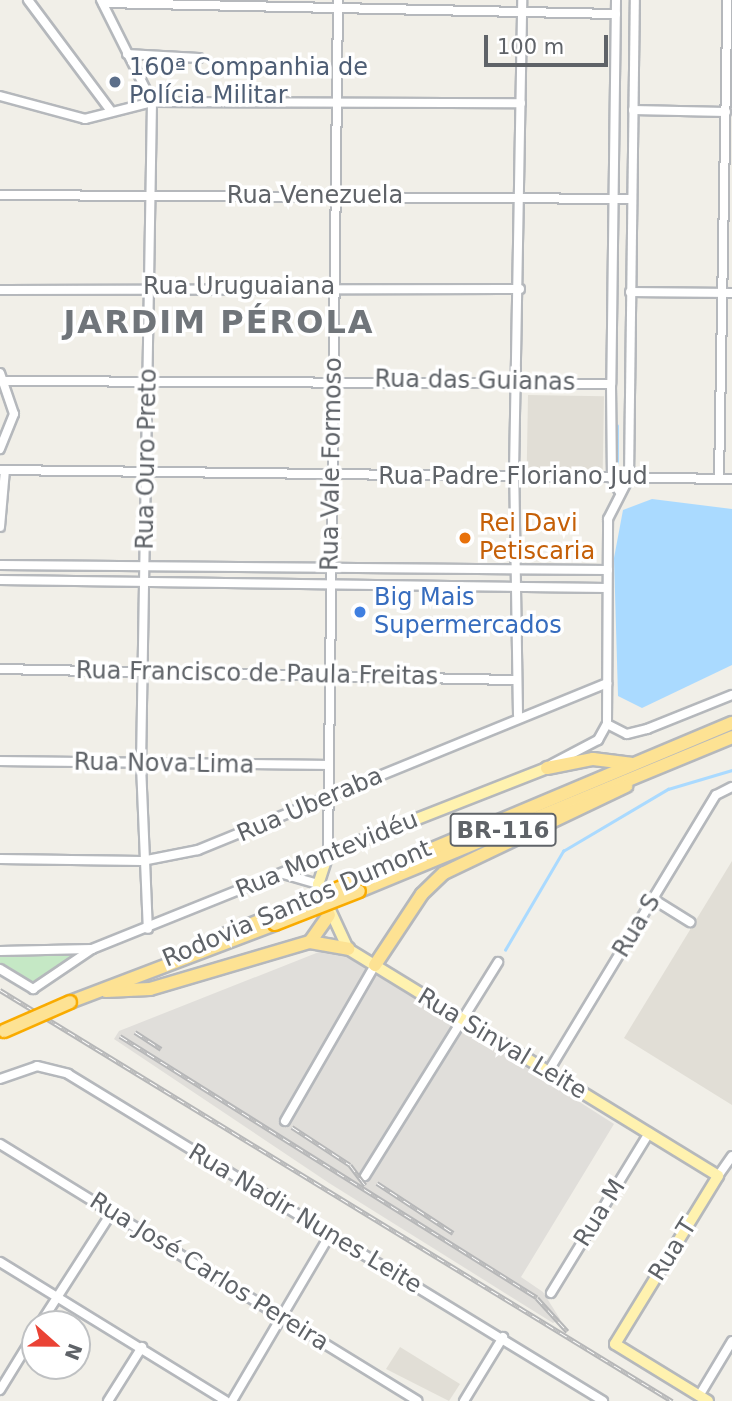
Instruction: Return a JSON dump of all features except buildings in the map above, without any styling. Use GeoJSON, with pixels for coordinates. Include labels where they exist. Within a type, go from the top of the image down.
{"type":"FeatureCollection","features":[{"type":"Feature","properties":{"kind":"highway","name":"Rodovia Santos Dumont"},"geometry":{"type":"LineString","coordinates":[[357,886],[554,794],[634,765],[732,723]]}},
{"type":"Feature","properties":{"kind":"highway","name":"Rodovia Santos Dumont"},"geometry":{"type":"LineString","coordinates":[[2,1032],[357,886],[732,737]]}},
{"type":"Feature","properties":{"kind":"highway"},"geometry":{"type":"LineString","coordinates":[[547,768],[593,759],[634,765]]}},
{"type":"Feature","properties":{"kind":"highway"},"geometry":{"type":"LineString","coordinates":[[547,768],[561,778],[554,794]]}},
{"type":"Feature","properties":{"kind":"highway"},"geometry":{"type":"LineString","coordinates":[[375,965],[422,894],[444,873],[601,803],[648,772]]}},
{"type":"Feature","properties":{"kind":"highway"},"geometry":{"type":"LineString","coordinates":[[310,942],[329,915]]}},
{"type":"Feature","properties":{"kind":"highway"},"geometry":{"type":"LineString","coordinates":[[102,991],[150,989],[310,942],[348,949]]}},
{"type":"Feature","properties":{"kind":"main road","name":"Rua Montevidéu"},"geometry":{"type":"LineString","coordinates":[[328,854],[547,768]]}},
{"type":"Feature","properties":{"kind":"main road","name":"Rua Vale Formoso"},"geometry":{"type":"LineString","coordinates":[[318,884],[328,854]]}},
{"type":"Feature","properties":{"kind":"main road"},"geometry":{"type":"LineString","coordinates":[[318,884],[329,915],[348,949]]}},
{"type":"Feature","properties":{"kind":"main road","name":"Rua Sinval Leite"},"geometry":{"type":"LineString","coordinates":[[348,949],[718,1176]]}},
{"type":"Feature","properties":{"kind":"main road","name":"Rua T"},"geometry":{"type":"LineString","coordinates":[[703,1398],[615,1344],[718,1176]]}},
{"type":"Feature","properties":{"kind":"street"},"geometry":{"type":"LineString","coordinates":[[28,0],[111,111]]}},
{"type":"Feature","properties":{"kind":"street","name":"Rua Vale Formoso"},"geometry":{"type":"LineString","coordinates":[[328,854],[327,677],[336,477],[332,378],[336,287],[338,0]]}},
{"type":"Feature","properties":{"kind":"street"},"geometry":{"type":"LineString","coordinates":[[518,715],[514,680],[514,473],[520,289],[522,0]]}},
{"type":"Feature","properties":{"kind":"street"},"geometry":{"type":"LineString","coordinates":[[616,0],[611,384],[612,479],[619,491]]}},
{"type":"Feature","properties":{"kind":"street"},"geometry":{"type":"LineString","coordinates":[[635,0],[630,199],[629,478],[619,491],[608,519],[607,724],[627,734],[648,729],[732,695]]}},
{"type":"Feature","properties":{"kind":"street"},"geometry":{"type":"LineString","coordinates":[[719,479],[722,292],[728,204],[727,0]]}},
{"type":"Feature","properties":{"kind":"street"},"geometry":{"type":"LineString","coordinates":[[102,2],[338,10],[616,14]]}},
{"type":"Feature","properties":{"kind":"street","name":"Rua Ouro Preto"},"geometry":{"type":"LineString","coordinates":[[102,2],[152,102],[148,472],[141,765],[142,861],[148,929]]}},
{"type":"Feature","properties":{"kind":"street"},"geometry":{"type":"LineString","coordinates":[[127,54],[199,58]]}},
{"type":"Feature","properties":{"kind":"street"},"geometry":{"type":"LineString","coordinates":[[1,95],[85,119],[152,102],[521,103]]}},
{"type":"Feature","properties":{"kind":"street"},"geometry":{"type":"LineString","coordinates":[[633,110],[726,112]]}},
{"type":"Feature","properties":{"kind":"street","name":"Rua Venezuela"},"geometry":{"type":"LineString","coordinates":[[0,195],[520,196],[630,199]]}},
{"type":"Feature","properties":{"kind":"street","name":"Rua Uruguaiana"},"geometry":{"type":"LineString","coordinates":[[0,290],[150,287],[520,289]]}},
{"type":"Feature","properties":{"kind":"street"},"geometry":{"type":"LineString","coordinates":[[630,292],[732,293]]}},
{"type":"Feature","properties":{"kind":"street"},"geometry":{"type":"LineString","coordinates":[[0,449],[14,414],[2,377]]}},
{"type":"Feature","properties":{"kind":"street","name":"Rua das Guianas"},"geometry":{"type":"LineString","coordinates":[[2,377],[332,378],[611,384]]}},
{"type":"Feature","properties":{"kind":"street"},"geometry":{"type":"LineString","coordinates":[[0,527],[3,470]]}},
{"type":"Feature","properties":{"kind":"street","name":"Rua Padre Floriano Jud"},"geometry":{"type":"LineString","coordinates":[[3,470],[336,477],[514,473],[612,479],[732,479]]}},
{"type":"Feature","properties":{"kind":"street"},"geometry":{"type":"LineString","coordinates":[[0,565],[331,571],[608,570]]}},
{"type":"Feature","properties":{"kind":"street"},"geometry":{"type":"LineString","coordinates":[[0,580],[607,588]]}},
{"type":"Feature","properties":{"kind":"street","name":"Rua Francisco de Paula Freitas"},"geometry":{"type":"LineString","coordinates":[[0,669],[144,669],[327,677],[514,680]]}},
{"type":"Feature","properties":{"kind":"street","name":"Rua Uberaba"},"geometry":{"type":"LineString","coordinates":[[0,859],[142,861],[216,844],[327,800],[518,715],[607,683]]}},
{"type":"Feature","properties":{"kind":"street","name":"Rua Montevidéu"},"geometry":{"type":"LineString","coordinates":[[547,768],[598,740],[607,724]]}},
{"type":"Feature","properties":{"kind":"street","name":"Rua Nova Lima"},"geometry":{"type":"LineString","coordinates":[[0,761],[141,765],[328,765]]}},
{"type":"Feature","properties":{"kind":"street","name":"Rua S"},"geometry":{"type":"LineString","coordinates":[[548,1072],[716,795],[732,787]]}},
{"type":"Feature","properties":{"kind":"street","name":"Rua Montevidéu"},"geometry":{"type":"LineString","coordinates":[[0,969],[33,989],[92,949],[148,929],[328,854]]}},
{"type":"Feature","properties":{"kind":"street"},"geometry":{"type":"LineString","coordinates":[[280,874],[318,884]]}},
{"type":"Feature","properties":{"kind":"street"},"geometry":{"type":"LineString","coordinates":[[653,899],[690,922]]}},
{"type":"Feature","properties":{"kind":"street"},"geometry":{"type":"LineString","coordinates":[[0,951],[92,949]]}},
{"type":"Feature","properties":{"kind":"street"},"geometry":{"type":"LineString","coordinates":[[365,1176],[460,1018],[498,962]]}},
{"type":"Feature","properties":{"kind":"street"},"geometry":{"type":"LineString","coordinates":[[285,1121],[375,965]]}},
{"type":"Feature","properties":{"kind":"street","name":"Rua Nadir Nunes Leite"},"geometry":{"type":"LineString","coordinates":[[0,1079],[37,1066],[68,1074],[329,1236],[503,1337],[602,1401]]}},
{"type":"Feature","properties":{"kind":"street","name":"Rua M"},"geometry":{"type":"LineString","coordinates":[[551,1293],[649,1133]]}},
{"type":"Feature","properties":{"kind":"street","name":"Rua José Carlos Pereira"},"geometry":{"type":"LineString","coordinates":[[0,1144],[417,1401]]}},
{"type":"Feature","properties":{"kind":"street","name":"Rua T"},"geometry":{"type":"LineString","coordinates":[[718,1176],[732,1156]]}},
{"type":"Feature","properties":{"kind":"street"},"geometry":{"type":"LineString","coordinates":[[49,1310],[111,1212]]}},
{"type":"Feature","properties":{"kind":"street"},"geometry":{"type":"LineString","coordinates":[[232,1401],[329,1236]]}},
{"type":"Feature","properties":{"kind":"street"},"geometry":{"type":"LineString","coordinates":[[0,1262],[226,1401]]}},
{"type":"Feature","properties":{"kind":"street"},"geometry":{"type":"LineString","coordinates":[[464,1401],[503,1337]]}},
{"type":"Feature","properties":{"kind":"street"},"geometry":{"type":"LineString","coordinates":[[703,1398],[732,1341]]}},
{"type":"Feature","properties":{"kind":"street"},"geometry":{"type":"LineString","coordinates":[[108,1401],[142,1348]]}},
{"type":"Feature","properties":{"kind":"street"},"geometry":{"type":"LineString","coordinates":[[0,1390],[21,1356]]}},
{"type":"Feature","properties":{"kind":"shaded area"},"geometry":{"type":"Polygon","coordinates":[[[528,395],[604,396],[603,472],[527,471],[528,395]]]}},
{"type":"Feature","properties":{"kind":"shaded area"},"geometry":{"type":"Polygon","coordinates":[[[732,861],[732,1105],[624,1038],[732,861]]]}},
{"type":"Feature","properties":{"kind":"shaded area"},"geometry":{"type":"Polygon","coordinates":[[[324,950],[345,952],[614,1124],[521,1277],[543,1292],[560,1319],[553,1323],[329,1183],[114,1039],[119,1031],[324,950]]]}},
{"type":"Feature","properties":{"kind":"shaded area"},"geometry":{"type":"Polygon","coordinates":[[[400,1347],[460,1384],[449,1401],[386,1369],[400,1347]]]}},
{"type":"Feature","properties":{"kind":"green space"},"geometry":{"type":"Polygon","coordinates":[[[82,953],[34,985],[0,965],[0,954],[82,953]]]}},
{"type":"Feature","properties":{"kind":"water"},"geometry":{"type":"Polygon","coordinates":[[[652,499],[732,509],[732,665],[642,708],[618,696],[614,558],[623,510],[652,499]]]}},
{"type":"Feature","properties":{"kind":"waterway"},"geometry":{"type":"LineString","coordinates":[[617,426],[617,463]]}},
{"type":"Feature","properties":{"kind":"waterway"},"geometry":{"type":"LineString","coordinates":[[505,950],[563,851],[668,789],[732,770]]}},
{"type":"Feature","properties":{"kind":"railway"},"geometry":{"type":"LineString","coordinates":[[0,990],[672,1401]]}},
{"type":"Feature","properties":{"kind":"railway"},"geometry":{"type":"LineString","coordinates":[[135,1032],[161,1049]]}},
{"type":"Feature","properties":{"kind":"railway"},"geometry":{"type":"LineString","coordinates":[[120,1036],[537,1298],[567,1331]]}},
{"type":"Feature","properties":{"kind":"railway"},"geometry":{"type":"LineString","coordinates":[[292,1127],[350,1165],[365,1185]]}},
{"type":"Feature","properties":{"kind":"railway"},"geometry":{"type":"LineString","coordinates":[[377,1183],[453,1233]]}},
{"type":"Feature","properties":{"kind":"place","name":"160ª Companhia de Polícia Militar"},"geometry":{"type":"Point","coordinates":[115,82]}},
{"type":"Feature","properties":{"kind":"place","name":"Rei Davi Petiscaria"},"geometry":{"type":"Point","coordinates":[465,538]}},
{"type":"Feature","properties":{"kind":"place","name":"Big Mais Supermercados"},"geometry":{"type":"Point","coordinates":[360,612]}},
{"type":"Feature","properties":{"kind":"district","name":"JARDIM PÉROLA"},"geometry":{"type":"Point","coordinates":[219,322]}}]}
